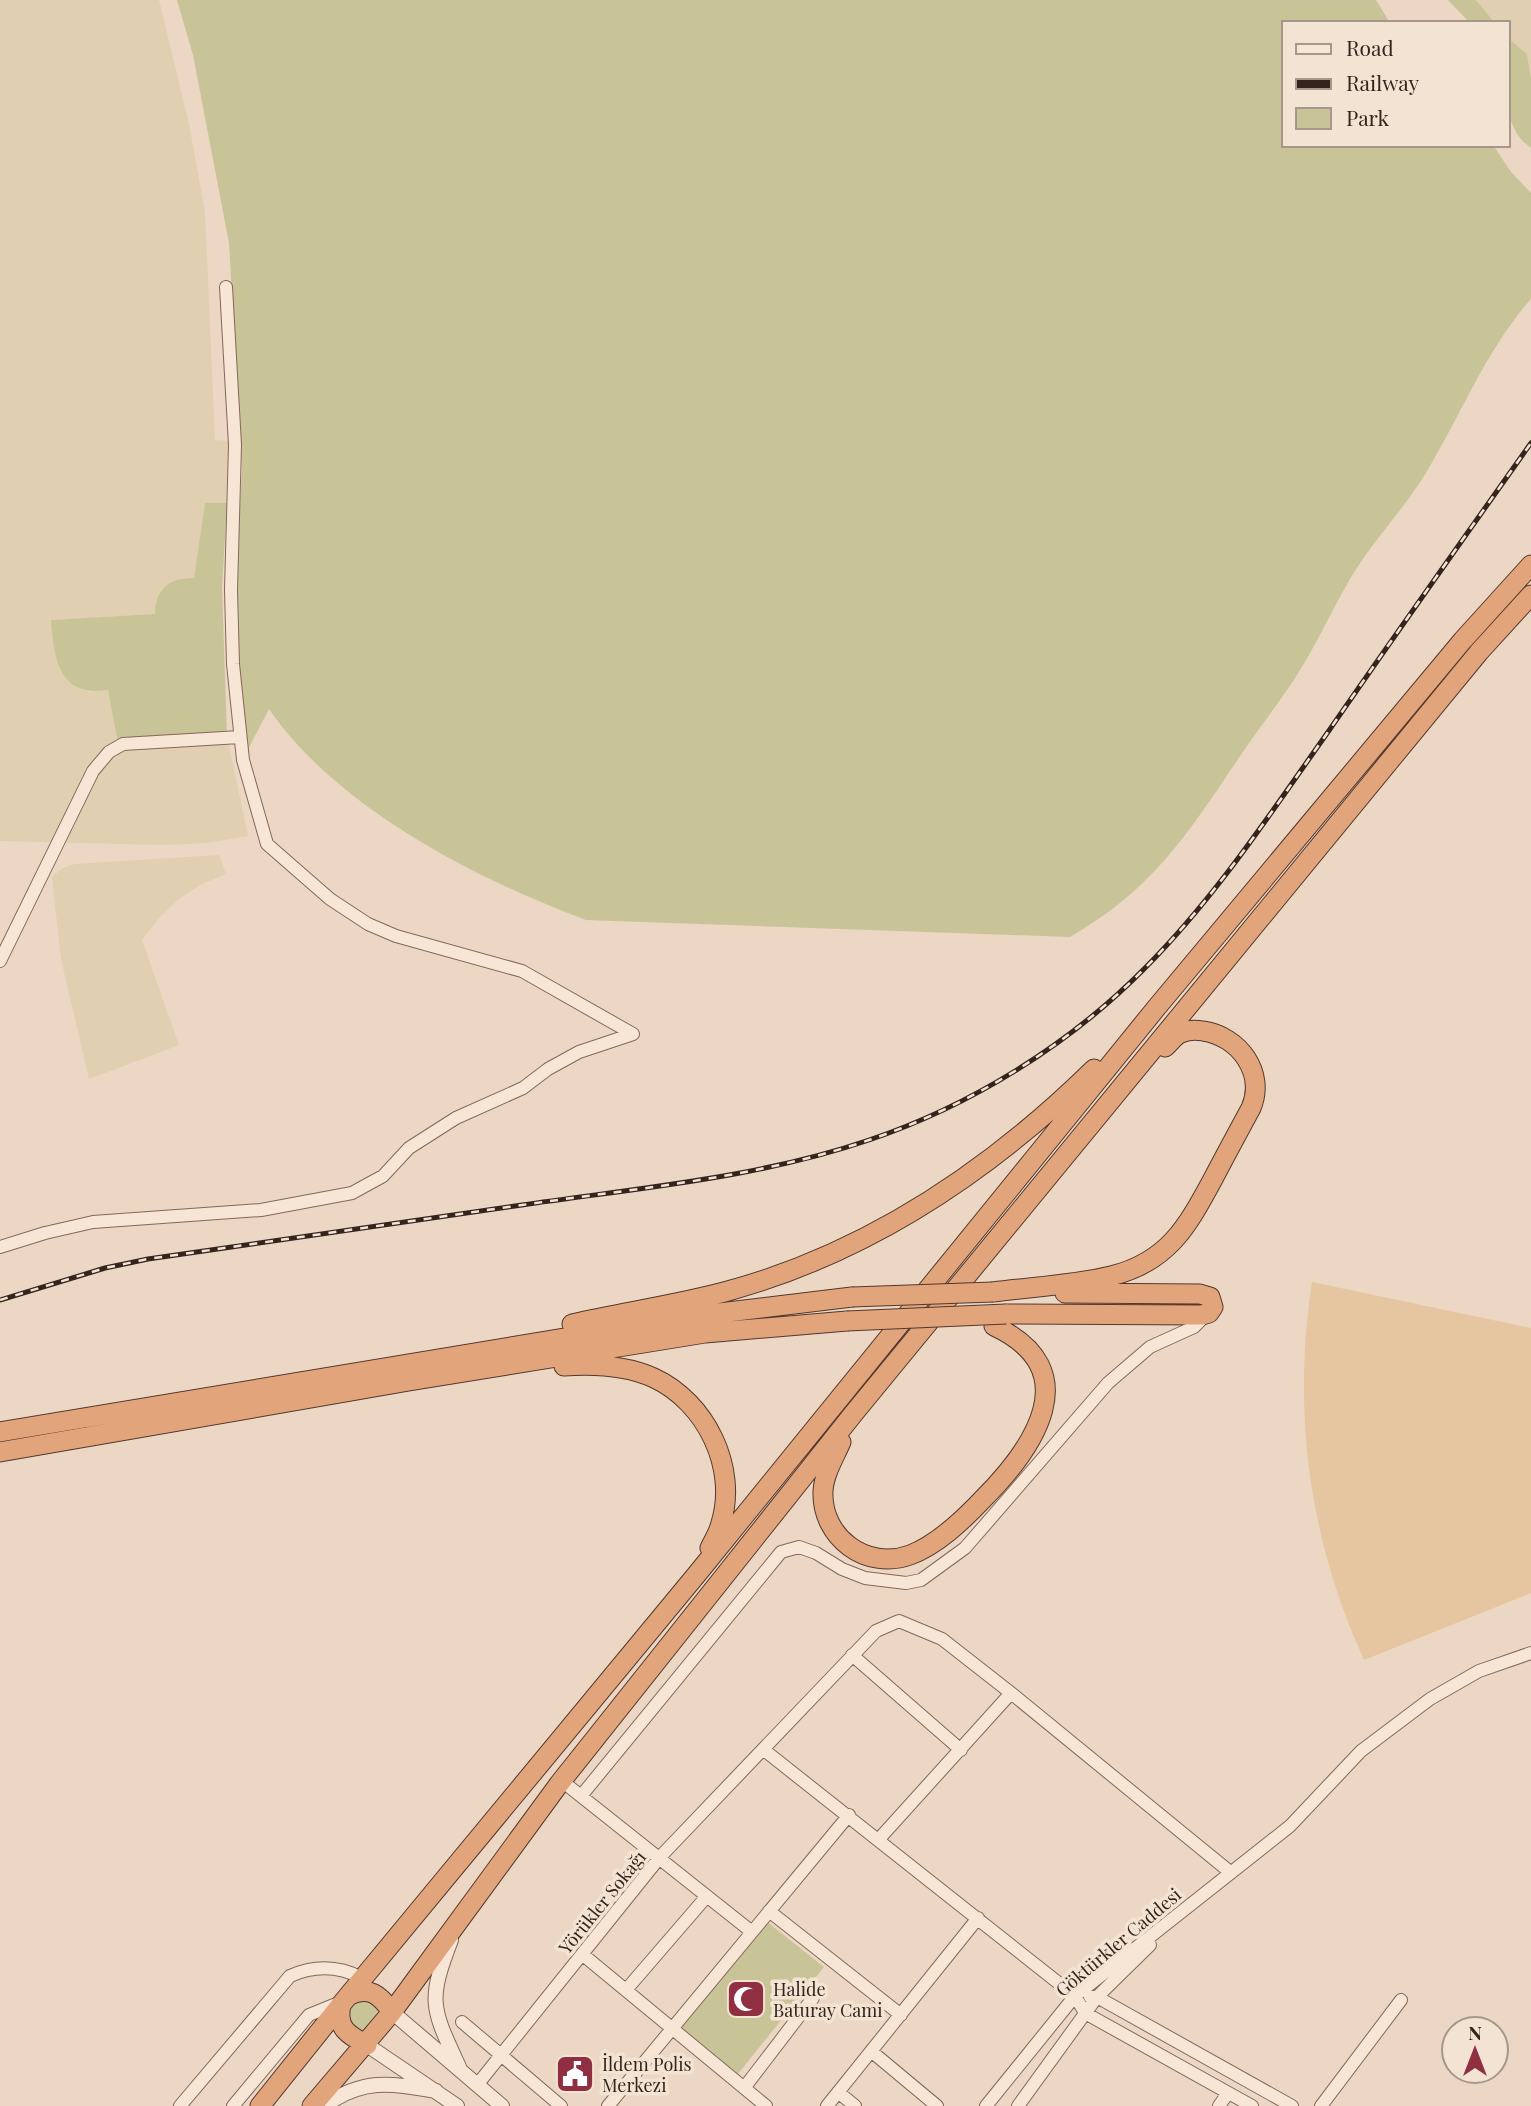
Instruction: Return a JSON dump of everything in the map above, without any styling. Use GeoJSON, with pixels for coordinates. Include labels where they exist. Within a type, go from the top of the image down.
{"type":"FeatureCollection","features":[{"type":"Feature","properties":{"kind":"highway"},"geometry":{"type":"LineString","coordinates":[[260,2106],[697,1574],[1157,1007],[1463,640],[1531,565]]}},
{"type":"Feature","properties":{"kind":"highway"},"geometry":{"type":"LineString","coordinates":[[312,2106],[367,2045],[562,1781],[854,1413],[1470,663],[1531,594]]}},
{"type":"Feature","properties":{"kind":"highway"},"geometry":{"type":"LineString","coordinates":[[406,1372],[575,1323],[709,1296],[769,1278],[844,1249],[918,1209],[999,1153],[1072,1090],[1157,1007]]}},
{"type":"Feature","properties":{"kind":"highway"},"geometry":{"type":"LineString","coordinates":[[993,1292],[1112,1275],[1136,1267],[1157,1255],[1175,1240],[1190,1222],[1251,1108],[1256,1088],[1250,1065],[1238,1048],[1221,1036],[1198,1030],[1180,1033],[1119,1090]]}},
{"type":"Feature","properties":{"kind":"highway"},"geometry":{"type":"LineString","coordinates":[[0,1432],[406,1372],[705,1333],[847,1321],[1206,1315],[1213,1304],[1210,1297],[1204,1294],[993,1292],[852,1297],[703,1315],[406,1372],[0,1452]]}},
{"type":"Feature","properties":{"kind":"highway"},"geometry":{"type":"LineString","coordinates":[[854,1413],[826,1475],[823,1491],[827,1516],[840,1540],[856,1551],[880,1558],[910,1555],[950,1529],[990,1492],[1033,1435],[1041,1418],[1046,1391],[1035,1357],[1000,1320]]}},
{"type":"Feature","properties":{"kind":"highway"},"geometry":{"type":"LineString","coordinates":[[406,1372],[590,1365],[634,1371],[670,1387],[707,1426],[716,1444],[723,1471],[725,1500],[721,1524],[697,1574]]}},
{"type":"Feature","properties":{"kind":"highway"},"geometry":{"type":"LineString","coordinates":[[367,2045],[351,2037],[343,2029],[339,2017],[344,2001],[359,1991],[372,1992],[382,1998],[392,2012]]}},
{"type":"Feature","properties":{"kind":"street"},"geometry":{"type":"LineString","coordinates":[[0,1247],[93,1222],[261,1210],[352,1193],[383,1176],[409,1148],[456,1118],[523,1088],[548,1069],[579,1052],[633,1034],[522,971],[396,936],[368,924],[342,909],[267,844],[243,760],[231,627],[235,445],[226,287]]}},
{"type":"Feature","properties":{"kind":"street"},"geometry":{"type":"LineString","coordinates":[[0,961],[93,771],[103,757],[123,744],[240,737]]}},
{"type":"Feature","properties":{"kind":"street"},"geometry":{"type":"LineString","coordinates":[[581,1796],[781,1552],[799,1548],[816,1553],[842,1569],[864,1578],[906,1583],[921,1580],[965,1548],[1108,1383],[1150,1347],[1186,1331],[1206,1315]]}},
{"type":"Feature","properties":{"kind":"street","name":"Yörükler Sokağı"},"geometry":{"type":"LineString","coordinates":[[477,2085],[660,1857],[876,1631],[899,1621],[942,1639],[1230,1872]]}},
{"type":"Feature","properties":{"kind":"street"},"geometry":{"type":"LineString","coordinates":[[1202,1894],[1290,1826],[1361,1751],[1430,1699],[1479,1671],[1531,1653]]}},
{"type":"Feature","properties":{"kind":"street"},"geometry":{"type":"LineString","coordinates":[[852,1655],[961,1750]]}},
{"type":"Feature","properties":{"kind":"street"},"geometry":{"type":"LineString","coordinates":[[879,1839],[1011,1693]]}},
{"type":"Feature","properties":{"kind":"street"},"geometry":{"type":"LineString","coordinates":[[764,1750],[1075,1996],[1085,2013],[1252,2106]]}},
{"type":"Feature","properties":{"kind":"street"},"geometry":{"type":"LineString","coordinates":[[562,1781],[751,1932]]}},
{"type":"Feature","properties":{"kind":"street"},"geometry":{"type":"LineString","coordinates":[[608,2106],[849,1815]]}},
{"type":"Feature","properties":{"kind":"street","name":"Göktürkler Caddesi"},"geometry":{"type":"LineString","coordinates":[[986,2106],[1075,1996],[1202,1894]]}},
{"type":"Feature","properties":{"kind":"street","name":"Göktürkler Caddesi"},"geometry":{"type":"LineString","coordinates":[[1018,2106],[1097,1997],[1202,1894]]}},
{"type":"Feature","properties":{"kind":"street"},"geometry":{"type":"LineString","coordinates":[[626,1990],[707,1895]]}},
{"type":"Feature","properties":{"kind":"street"},"geometry":{"type":"LineString","coordinates":[[769,1911],[901,2015]]}},
{"type":"Feature","properties":{"kind":"street"},"geometry":{"type":"LineString","coordinates":[[827,2106],[978,1918]]}},
{"type":"Feature","properties":{"kind":"street"},"geometry":{"type":"LineString","coordinates":[[456,1924],[437,1977],[435,2001],[437,2018],[458,2067]]}},
{"type":"Feature","properties":{"kind":"street"},"geometry":{"type":"LineString","coordinates":[[582,1954],[766,2106]]}},
{"type":"Feature","properties":{"kind":"street"},"geometry":{"type":"LineString","coordinates":[[180,2106],[290,1976],[311,1969],[332,1968],[362,1979]]}},
{"type":"Feature","properties":{"kind":"street"},"geometry":{"type":"LineString","coordinates":[[1075,1996],[1097,1997],[1292,2106]]}},
{"type":"Feature","properties":{"kind":"street"},"geometry":{"type":"LineString","coordinates":[[744,2088],[813,1998]]}},
{"type":"Feature","properties":{"kind":"street"},"geometry":{"type":"LineString","coordinates":[[1321,2106],[1401,2000]]}},
{"type":"Feature","properties":{"kind":"street"},"geometry":{"type":"LineString","coordinates":[[233,2106],[309,2015],[344,2001]]}},
{"type":"Feature","properties":{"kind":"street"},"geometry":{"type":"LineString","coordinates":[[392,2012],[502,2106]]}},
{"type":"Feature","properties":{"kind":"street"},"geometry":{"type":"LineString","coordinates":[[462,2022],[561,2106]]}},
{"type":"Feature","properties":{"kind":"street"},"geometry":{"type":"LineString","coordinates":[[367,2045],[457,2106]]}},
{"type":"Feature","properties":{"kind":"street"},"geometry":{"type":"LineString","coordinates":[[871,2051],[937,2106]]}},
{"type":"Feature","properties":{"kind":"street"},"geometry":{"type":"LineString","coordinates":[[324,2106],[345,2092],[371,2085],[402,2085],[436,2091]]}},
{"type":"Feature","properties":{"kind":"street"},"geometry":{"type":"LineString","coordinates":[[838,2092],[855,2106]]}},
{"type":"Feature","properties":{"kind":"street"},"geometry":{"type":"LineString","coordinates":[[1219,2106],[1228,2093]]}},
{"type":"Feature","properties":{"kind":"shaded area"},"geometry":{"type":"Polygon","coordinates":[[[0,0],[159,0],[189,124],[205,212],[215,440],[228,441],[227,503],[205,503],[194,579],[182,578],[162,589],[156,601],[156,614],[51,620],[66,678],[77,687],[89,692],[108,690],[227,736],[248,836],[206,843],[165,845],[0,841],[0,0]]]}},
{"type":"Feature","properties":{"kind":"shaded area"},"geometry":{"type":"Polygon","coordinates":[[[1476,0],[1531,0],[1531,77],[1527,54],[1510,40],[1510,21],[1493,21],[1476,0]]]}},
{"type":"Feature","properties":{"kind":"shaded area"},"geometry":{"type":"Polygon","coordinates":[[[219,855],[226,874],[202,884],[180,898],[159,918],[142,940],[179,1045],[89,1079],[61,959],[52,877],[63,868],[75,864],[219,855]]]}},
{"type":"Feature","properties":{"kind":"green space"},"geometry":{"type":"Polygon","coordinates":[[[177,0],[1376,0],[1389,21],[1282,21],[1282,147],[1494,147],[1511,172],[1531,193],[1531,299],[1501,339],[1419,484],[1353,574],[1294,680],[1200,815],[1144,881],[1098,919],[1070,937],[586,920],[500,884],[412,836],[332,778],[298,745],[269,709],[246,753],[238,670],[236,586],[242,468],[229,243],[193,55],[177,0]]]}},
{"type":"Feature","properties":{"kind":"green space"},"geometry":{"type":"Polygon","coordinates":[[[1448,0],[1476,0],[1493,21],[1468,21],[1448,0]]]}},
{"type":"Feature","properties":{"kind":"green space"},"geometry":{"type":"Polygon","coordinates":[[[1510,40],[1527,54],[1531,78],[1531,148],[1520,138],[1510,116],[1510,40]]]}},
{"type":"Feature","properties":{"kind":"green space"},"geometry":{"type":"Polygon","coordinates":[[[205,503],[227,503],[222,588],[227,736],[118,743],[108,690],[92,691],[69,682],[57,661],[51,620],[155,614],[158,598],[166,586],[185,578],[194,578],[205,503]]]}},
{"type":"Feature","properties":{"kind":"green space"},"geometry":{"type":"Polygon","coordinates":[[[766,1921],[824,1967],[737,2075],[678,2029],[766,1921]]]}},
{"type":"Feature","properties":{"kind":"green space"},"geometry":{"type":"Polygon","coordinates":[[[361,2000],[372,2002],[380,2015],[363,2032],[349,2021],[351,2008],[361,2000]]]}},
{"type":"Feature","properties":{"kind":"sand"},"geometry":{"type":"Polygon","coordinates":[[[1312,1282],[1531,1328],[1531,1593],[1364,1660],[1330,1568],[1310,1475],[1304,1379],[1312,1282]]]}},
{"type":"Feature","properties":{"kind":"railway"},"geometry":{"type":"LineString","coordinates":[[0,1300],[105,1268],[148,1259],[654,1187],[784,1164],[827,1153],[907,1126],[981,1091],[1051,1048],[1084,1023],[1144,969],[1195,914],[1263,824],[1531,443]]}},
{"type":"Feature","properties":{"kind":"place","name":"Halide Baturay Cami"},"geometry":{"type":"Point","coordinates":[746,1999]}},
{"type":"Feature","properties":{"kind":"place","name":"İldem Polis Merkezi"},"geometry":{"type":"Point","coordinates":[575,2074]}}]}
